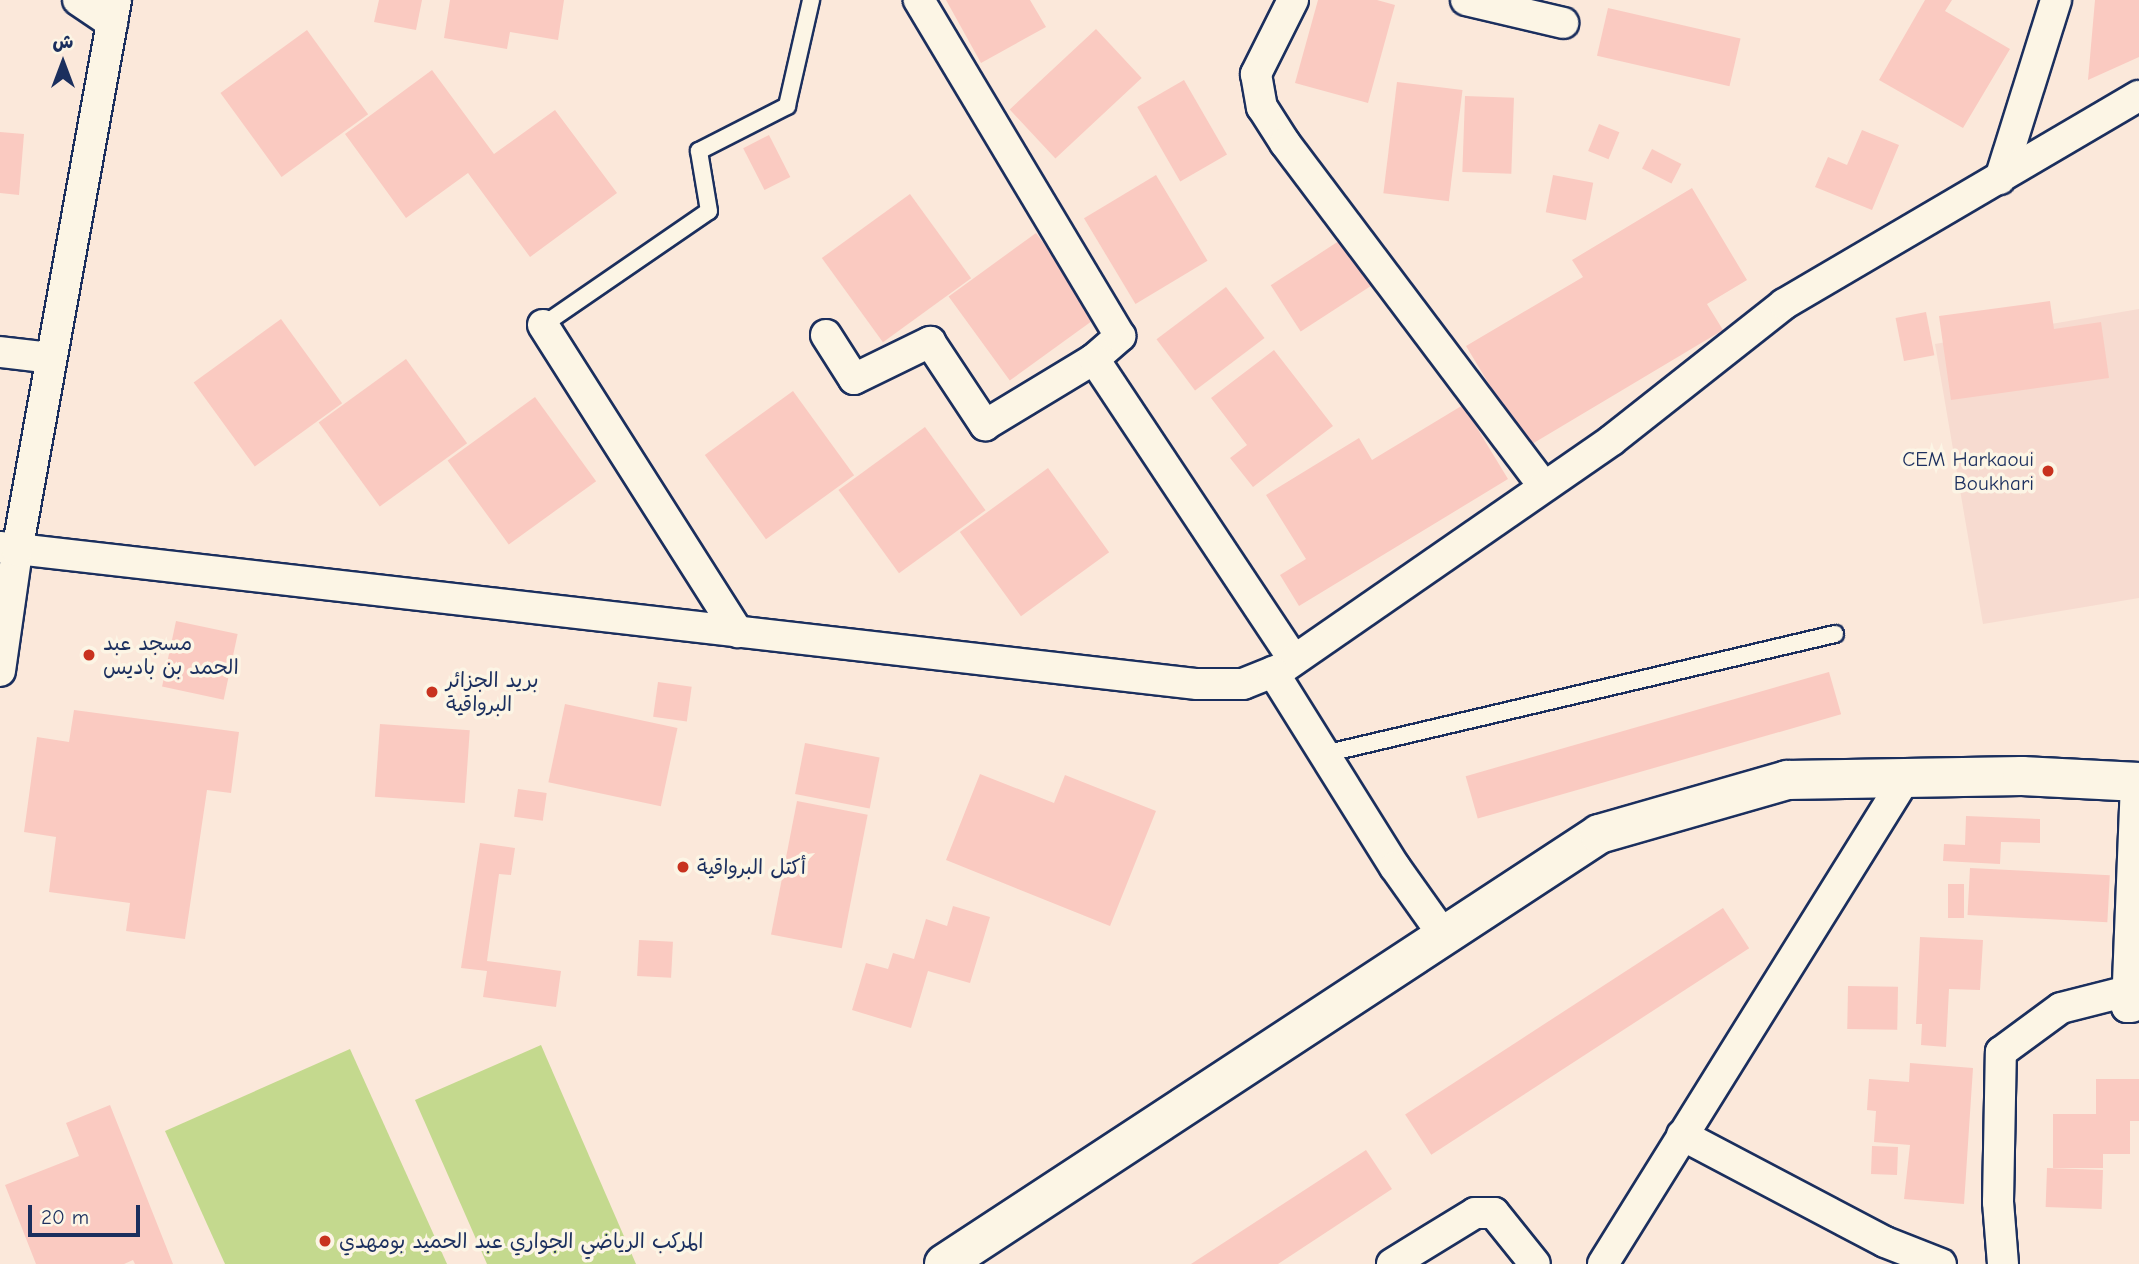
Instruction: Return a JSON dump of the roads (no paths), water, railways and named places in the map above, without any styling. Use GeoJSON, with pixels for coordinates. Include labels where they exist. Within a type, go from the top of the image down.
{"type":"FeatureCollection","features":[{"type":"Feature","properties":{"kind":"main road"},"geometry":{"type":"LineString","coordinates":[[944,1264],[1599,834],[1787,780],[2022,776],[2138,782]]}},
{"type":"Feature","properties":{"kind":"street"},"geometry":{"type":"LineString","coordinates":[[0,671],[8,549],[51,358],[114,11],[78,0]]}},
{"type":"Feature","properties":{"kind":"street"},"geometry":{"type":"LineString","coordinates":[[826,335],[854,379],[930,342],[985,425],[1094,359],[1120,336],[919,0]]}},
{"type":"Feature","properties":{"kind":"street"},"geometry":{"type":"LineString","coordinates":[[1293,0],[1256,74],[1262,107],[1293,154],[1544,485]]}},
{"type":"Feature","properties":{"kind":"street"},"geometry":{"type":"LineString","coordinates":[[1466,0],[1563,23]]}},
{"type":"Feature","properties":{"kind":"street"},"geometry":{"type":"LineString","coordinates":[[2000,178],[2056,0]]}},
{"type":"Feature","properties":{"kind":"street"},"geometry":{"type":"LineString","coordinates":[[8,549],[1197,684],[1243,684],[1284,666],[1612,440],[1784,304],[2139,96]]}},
{"type":"Feature","properties":{"kind":"street"},"geometry":{"type":"LineString","coordinates":[[543,325],[738,632]]}},
{"type":"Feature","properties":{"kind":"street"},"geometry":{"type":"LineString","coordinates":[[0,352],[51,358]]}},
{"type":"Feature","properties":{"kind":"street"},"geometry":{"type":"LineString","coordinates":[[1094,359],[1284,666],[1324,754],[1395,867],[1444,936]]}},
{"type":"Feature","properties":{"kind":"street"},"geometry":{"type":"LineString","coordinates":[[1603,1264],[1906,778]]}},
{"type":"Feature","properties":{"kind":"street"},"geometry":{"type":"LineString","coordinates":[[2003,1264],[1998,1202],[2001,1052],[2061,1008],[2134,999],[2138,782]]}},
{"type":"Feature","properties":{"kind":"street"},"geometry":{"type":"LineString","coordinates":[[1682,1135],[1885,1242],[1941,1264]]}},
{"type":"Feature","properties":{"kind":"street"},"geometry":{"type":"LineString","coordinates":[[1392,1264],[1475,1213],[1494,1213],[1535,1264]]}},
{"type":"Feature","properties":{"kind":"lane"},"geometry":{"type":"LineString","coordinates":[[543,325],[709,211],[699,151],[787,106],[811,0]]}},
{"type":"Feature","properties":{"kind":"lane"},"geometry":{"type":"LineString","coordinates":[[1324,754],[1835,634]]}},
{"type":"Feature","properties":{"kind":"place","name":"CEM Harkaoui Boukhari"},"geometry":{"type":"Point","coordinates":[2048,471]}},
{"type":"Feature","properties":{"kind":"place","name":"مسجد عبد الحمد بن باديس"},"geometry":{"type":"Point","coordinates":[89,655]}},
{"type":"Feature","properties":{"kind":"place","name":"بريد الجزائر البرواقية"},"geometry":{"type":"Point","coordinates":[432,692]}},
{"type":"Feature","properties":{"kind":"place","name":"أكتل البرواقية"},"geometry":{"type":"Point","coordinates":[683,867]}},
{"type":"Feature","properties":{"kind":"place","name":"المركب الرياضي الجواري عبد الحميد بومهدي"},"geometry":{"type":"Point","coordinates":[325,1241]}}]}
